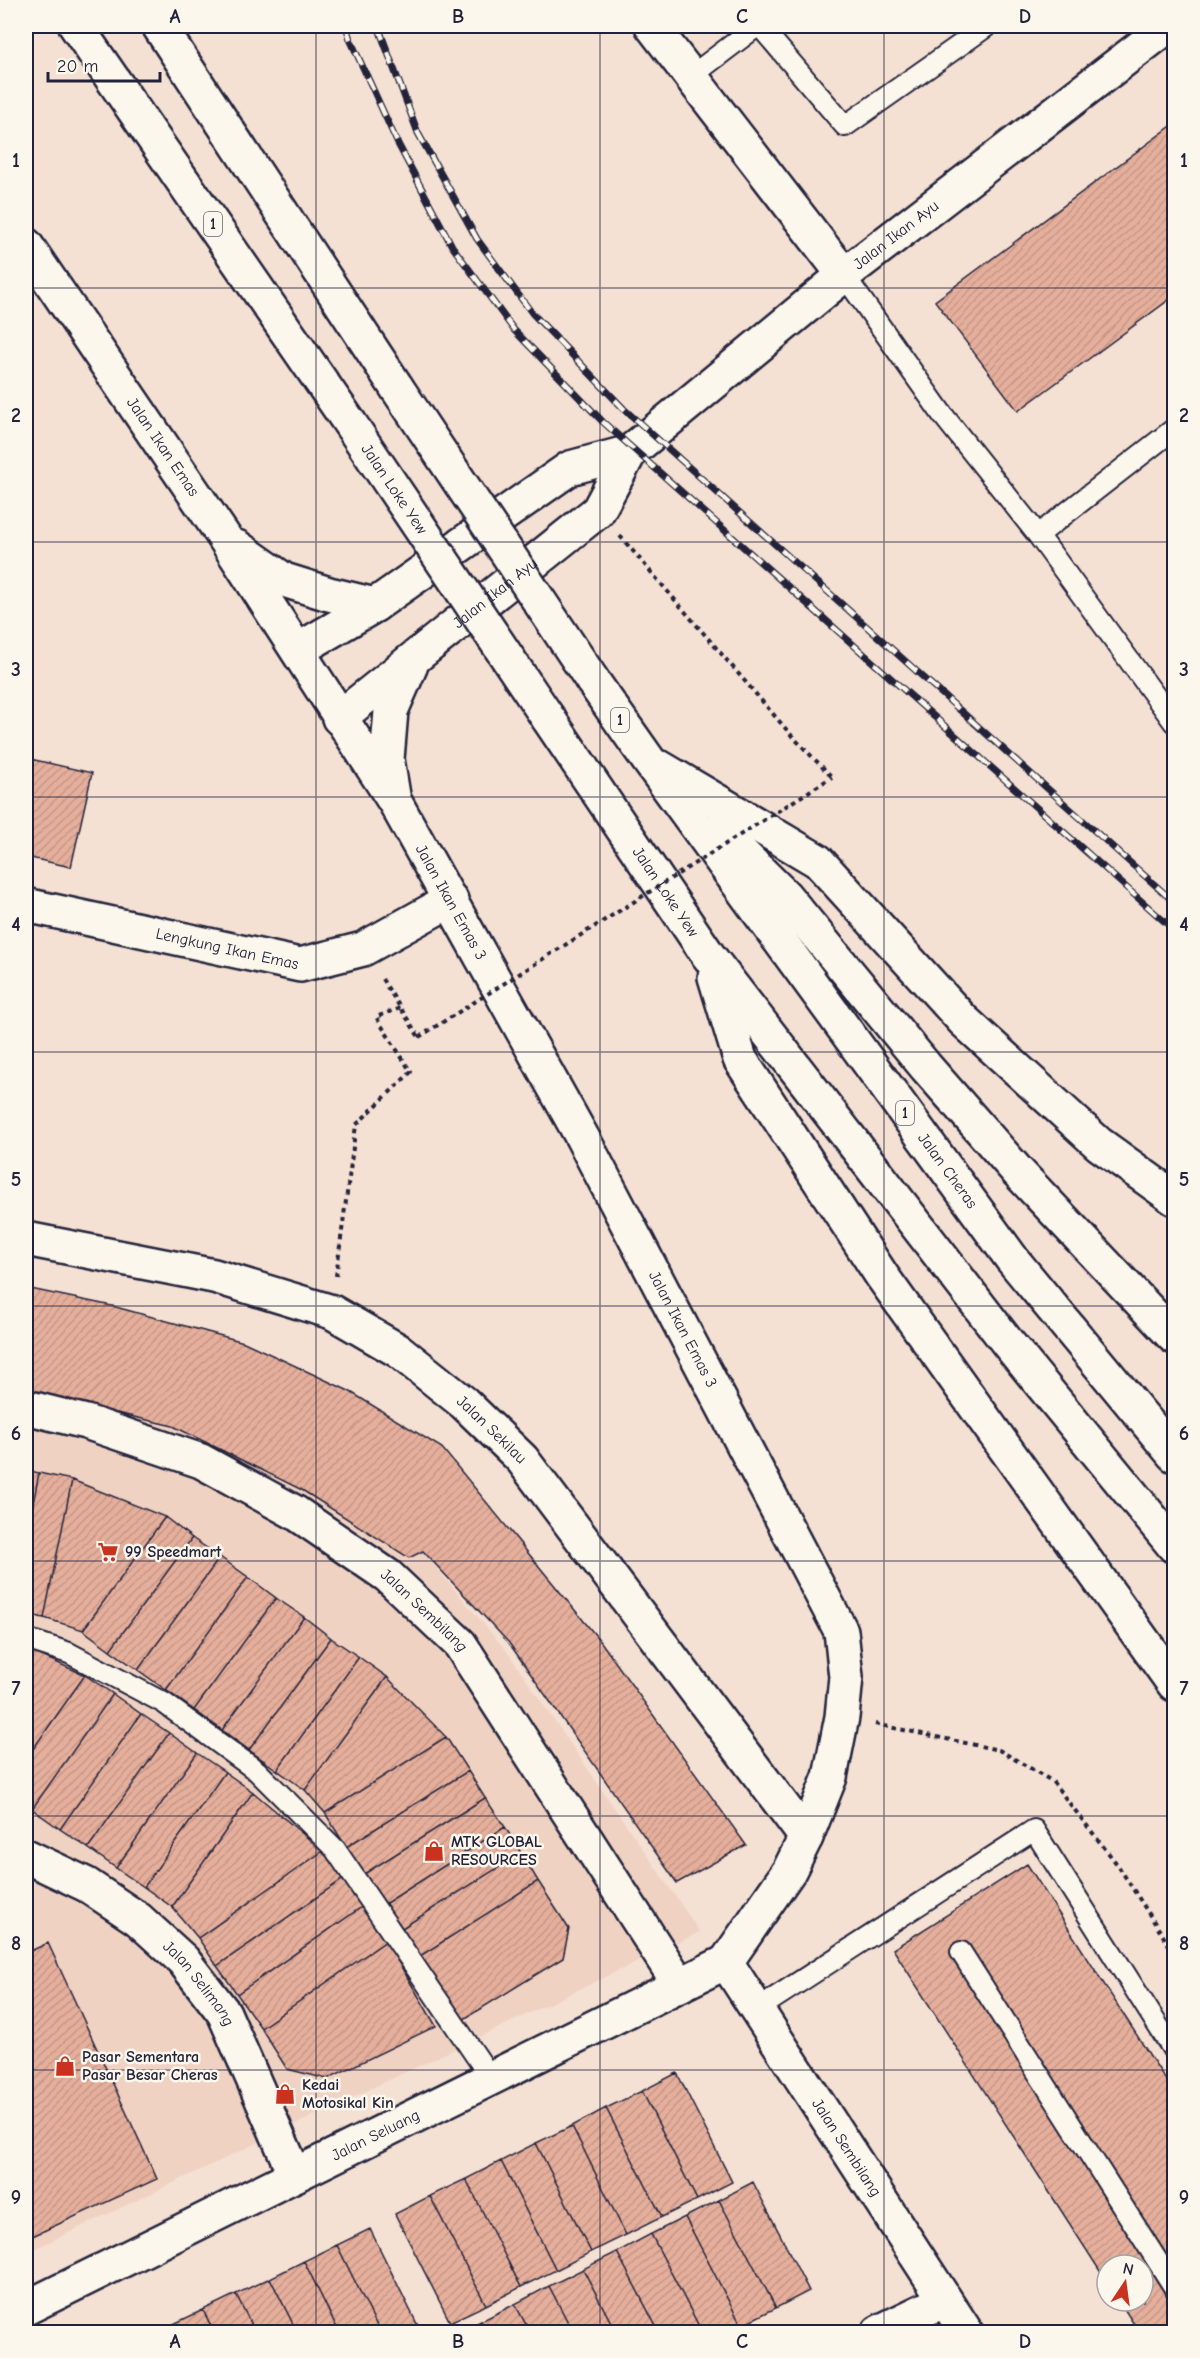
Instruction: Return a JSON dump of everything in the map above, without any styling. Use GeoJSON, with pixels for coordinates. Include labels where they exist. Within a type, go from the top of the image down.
{"type":"FeatureCollection","features":[{"type":"Feature","properties":{"kind":"main road","name":"Jalan Loke Yew"},"geometry":{"type":"LineString","coordinates":[[76,26],[349,422],[708,955]]}},
{"type":"Feature","properties":{"kind":"main road","name":"1"},"geometry":{"type":"LineString","coordinates":[[159,26],[397,388],[592,680],[649,761]]}},
{"type":"Feature","properties":{"kind":"main road"},"geometry":{"type":"LineString","coordinates":[[652,26],[844,275]]}},
{"type":"Feature","properties":{"kind":"main road","name":"Jalan Ikan Ayu"},"geometry":{"type":"LineString","coordinates":[[339,718],[598,511],[630,452],[844,275],[1167,26]]}},
{"type":"Feature","properties":{"kind":"main road","name":"Jalan Ikan Emas"},"geometry":{"type":"LineString","coordinates":[[26,245],[224,537],[298,650],[339,718]]}},
{"type":"Feature","properties":{"kind":"main road","name":"Jalan Ikan Ayu"},"geometry":{"type":"LineString","coordinates":[[298,650],[375,605],[570,468],[630,452]]}},
{"type":"Feature","properties":{"kind":"main road"},"geometry":{"type":"LineString","coordinates":[[224,537],[284,580],[375,605]]}},
{"type":"Feature","properties":{"kind":"main road"},"geometry":{"type":"LineString","coordinates":[[395,802],[387,759],[391,711],[413,660]]}},
{"type":"Feature","properties":{"kind":"main road","name":"Jalan Ikan Emas 3"},"geometry":{"type":"LineString","coordinates":[[339,718],[395,802],[582,1137],[841,1631],[846,1677],[842,1717],[830,1777],[806,1837],[789,1871],[726,1962]]}},
{"type":"Feature","properties":{"kind":"main road"},"geometry":{"type":"LineString","coordinates":[[649,761],[818,861],[963,1020],[1099,1144],[1174,1198]]}},
{"type":"Feature","properties":{"kind":"main road"},"geometry":{"type":"LineString","coordinates":[[649,761],[785,896],[987,1137],[1174,1337]]}},
{"type":"Feature","properties":{"kind":"main road","name":"Jalan Cheras"},"geometry":{"type":"LineString","coordinates":[[649,761],[1012,1259],[1174,1455]]}},
{"type":"Feature","properties":{"kind":"main road","name":"Lengkung Ikan Emas"},"geometry":{"type":"LineString","coordinates":[[26,905],[300,965],[363,950],[451,900]]}},
{"type":"Feature","properties":{"kind":"main road","name":"1"},"geometry":{"type":"LineString","coordinates":[[708,955],[1007,1342],[1174,1546]]}},
{"type":"Feature","properties":{"kind":"main road"},"geometry":{"type":"LineString","coordinates":[[708,955],[740,1059],[882,1276],[1174,1684]]}},
{"type":"Feature","properties":{"kind":"main road","name":"Jalan Sekilau"},"geometry":{"type":"LineString","coordinates":[[26,1239],[214,1276],[332,1312],[399,1352],[464,1403],[522,1459],[806,1837]]}},
{"type":"Feature","properties":{"kind":"main road","name":"Jalan Sembilang"},"geometry":{"type":"LineString","coordinates":[[26,1407],[86,1422],[201,1461],[296,1513],[388,1576],[460,1644],[680,1985]]}},
{"type":"Feature","properties":{"kind":"main road","name":"Jalan Selimang"},"geometry":{"type":"LineString","coordinates":[[26,1856],[95,1891],[138,1919],[183,1960],[224,2013],[295,2175]]}},
{"type":"Feature","properties":{"kind":"main road","name":"Jalan Sembilang"},"geometry":{"type":"LineString","coordinates":[[726,1962],[966,2332]]}},
{"type":"Feature","properties":{"kind":"main road","name":"Jalan Seluang"},"geometry":{"type":"LineString","coordinates":[[26,2308],[726,1962]]}},
{"type":"Feature","properties":{"kind":"main road"},"geometry":{"type":"LineString","coordinates":[[879,2332],[945,2300]]}},
{"type":"Feature","properties":{"kind":"lane"},"geometry":{"type":"LineString","coordinates":[[690,77],[759,26],[845,126],[987,26]]}},
{"type":"Feature","properties":{"kind":"lane"},"geometry":{"type":"LineString","coordinates":[[844,275],[942,414],[1038,535],[1174,722]]}},
{"type":"Feature","properties":{"kind":"lane"},"geometry":{"type":"LineString","coordinates":[[1038,535],[1174,429]]}},
{"type":"Feature","properties":{"kind":"lane"},"geometry":{"type":"LineString","coordinates":[[26,1639],[69,1653],[164,1702],[257,1771],[335,1849],[491,2078]]}},
{"type":"Feature","properties":{"kind":"lane"},"geometry":{"type":"LineString","coordinates":[[756,2010],[1034,1830],[1174,2051]]}},
{"type":"Feature","properties":{"kind":"lane"},"geometry":{"type":"LineString","coordinates":[[961,1952],[1174,2287]]}},
{"type":"Feature","properties":{"kind":"path"},"geometry":{"type":"LineString","coordinates":[[332,1312],[356,1125],[411,1072],[376,1017],[400,1008],[419,1037],[832,777],[792,736],[598,511]]}},
{"type":"Feature","properties":{"kind":"shaded area"},"geometry":{"type":"Polygon","coordinates":[[[26,1380],[209,1420],[404,1530],[506,1650],[700,1932],[26,2253],[26,1380]]]}},
{"type":"Feature","properties":{"kind":"building"},"geometry":{"type":"Polygon","coordinates":[[[1174,124],[1174,296],[1018,411],[935,301],[1174,124]]]}},
{"type":"Feature","properties":{"kind":"building"},"geometry":{"type":"Polygon","coordinates":[[[26,758],[92,773],[71,867],[26,857],[26,758]]]}},
{"type":"Feature","properties":{"kind":"building"},"geometry":{"type":"Polygon","coordinates":[[[26,1288],[112,1306],[244,1342],[349,1391],[442,1448],[601,1642],[746,1845],[677,1883],[509,1643],[423,1551],[409,1558],[302,1490],[173,1426],[26,1392],[26,1288]]]}},
{"type":"Feature","properties":{"kind":"building"},"geometry":{"type":"Polygon","coordinates":[[[26,1470],[39,1473],[26,1540],[26,1470]]]}},
{"type":"Feature","properties":{"kind":"building"},"geometry":{"type":"Polygon","coordinates":[[[39,1473],[72,1480],[44,1618],[26,1614],[26,1540],[39,1473]]]}},
{"type":"Feature","properties":{"kind":"building"},"geometry":{"type":"Polygon","coordinates":[[[72,1480],[165,1517],[83,1630],[44,1618],[72,1480]]]}},
{"type":"Feature","properties":{"kind":"building"},"geometry":{"type":"Polygon","coordinates":[[[165,1517],[192,1538],[110,1650],[83,1630],[165,1517]]]}},
{"type":"Feature","properties":{"kind":"building"},"geometry":{"type":"Polygon","coordinates":[[[192,1538],[220,1557],[138,1670],[110,1650],[192,1538]]]}},
{"type":"Feature","properties":{"kind":"building"},"geometry":{"type":"Polygon","coordinates":[[[220,1557],[248,1577],[166,1690],[138,1670],[220,1557]]]}},
{"type":"Feature","properties":{"kind":"building"},"geometry":{"type":"Polygon","coordinates":[[[248,1577],[276,1598],[194,1710],[166,1690],[248,1577]]]}},
{"type":"Feature","properties":{"kind":"building"},"geometry":{"type":"Polygon","coordinates":[[[276,1598],[304,1617],[222,1730],[194,1710],[276,1598]]]}},
{"type":"Feature","properties":{"kind":"building"},"geometry":{"type":"Polygon","coordinates":[[[304,1617],[331,1638],[249,1750],[222,1730],[304,1617]]]}},
{"type":"Feature","properties":{"kind":"building"},"geometry":{"type":"Polygon","coordinates":[[[331,1638],[359,1657],[277,1770],[249,1750],[331,1638]]]}},
{"type":"Feature","properties":{"kind":"building"},"geometry":{"type":"Polygon","coordinates":[[[26,1649],[85,1675],[26,1759],[26,1649]]]}},
{"type":"Feature","properties":{"kind":"building"},"geometry":{"type":"Polygon","coordinates":[[[359,1657],[387,1677],[305,1790],[277,1770],[359,1657]]]}},
{"type":"Feature","properties":{"kind":"building"},"geometry":{"type":"Polygon","coordinates":[[[85,1675],[113,1694],[32,1809],[26,1805],[26,1759],[85,1675]]]}},
{"type":"Feature","properties":{"kind":"building"},"geometry":{"type":"Polygon","coordinates":[[[387,1677],[446,1737],[325,1813],[305,1790],[387,1677]]]}},
{"type":"Feature","properties":{"kind":"building"},"geometry":{"type":"Polygon","coordinates":[[[113,1694],[141,1714],[60,1829],[32,1809],[113,1694]]]}},
{"type":"Feature","properties":{"kind":"building"},"geometry":{"type":"Polygon","coordinates":[[[141,1714],[169,1733],[88,1848],[60,1829],[141,1714]]]}},
{"type":"Feature","properties":{"kind":"building"},"geometry":{"type":"Polygon","coordinates":[[[169,1733],[197,1753],[116,1868],[88,1848],[169,1733]]]}},
{"type":"Feature","properties":{"kind":"building"},"geometry":{"type":"Polygon","coordinates":[[[446,1737],[468,1771],[346,1847],[325,1813],[446,1737]]]}},
{"type":"Feature","properties":{"kind":"building"},"geometry":{"type":"Polygon","coordinates":[[[197,1753],[225,1772],[144,1887],[116,1868],[197,1753]]]}},
{"type":"Feature","properties":{"kind":"building"},"geometry":{"type":"Polygon","coordinates":[[[468,1771],[485,1798],[364,1874],[346,1847],[468,1771]]]}},
{"type":"Feature","properties":{"kind":"building"},"geometry":{"type":"Polygon","coordinates":[[[225,1772],[253,1792],[172,1907],[144,1887],[225,1772]]]}},
{"type":"Feature","properties":{"kind":"building"},"geometry":{"type":"Polygon","coordinates":[[[253,1792],[323,1851],[198,1938],[172,1907],[253,1792]]]}},
{"type":"Feature","properties":{"kind":"building","name":"MTK GLOBAL RESOURCES"},"geometry":{"type":"Polygon","coordinates":[[[485,1798],[505,1827],[383,1905],[364,1874],[485,1798]]]}},
{"type":"Feature","properties":{"kind":"building"},"geometry":{"type":"Polygon","coordinates":[[[505,1827],[521,1853],[399,1930],[383,1905],[505,1827]]]}},
{"type":"Feature","properties":{"kind":"building"},"geometry":{"type":"Polygon","coordinates":[[[323,1851],[343,1879],[217,1966],[198,1938],[323,1851]]]}},
{"type":"Feature","properties":{"kind":"building"},"geometry":{"type":"Polygon","coordinates":[[[521,1853],[538,1881],[417,1958],[399,1930],[521,1853]]]}},
{"type":"Feature","properties":{"kind":"building"},"geometry":{"type":"Polygon","coordinates":[[[1027,1864],[1174,2093],[1174,2332],[1139,2332],[1127,2313],[1155,2313],[1155,2253],[1095,2253],[1095,2263],[893,1949],[1027,1864]]]}},
{"type":"Feature","properties":{"kind":"building"},"geometry":{"type":"Polygon","coordinates":[[[343,1879],[363,1906],[237,1994],[217,1966],[343,1879]]]}},
{"type":"Feature","properties":{"kind":"building"},"geometry":{"type":"Polygon","coordinates":[[[538,1881],[569,1929],[563,1958],[456,2024],[417,1958],[538,1881]]]}},
{"type":"Feature","properties":{"kind":"building"},"geometry":{"type":"Polygon","coordinates":[[[363,1906],[386,1941],[261,2028],[237,1994],[363,1906]]]}},
{"type":"Feature","properties":{"kind":"building"},"geometry":{"type":"Polygon","coordinates":[[[386,1941],[436,2026],[327,2079],[287,2069],[261,2028],[386,1941]]]}},
{"type":"Feature","properties":{"kind":"building","name":"Pasar Sementara Pasar Besar Cheras"},"geometry":{"type":"Polygon","coordinates":[[[48,1943],[157,2179],[26,2239],[26,1953],[48,1943]]]}},
{"type":"Feature","properties":{"kind":"building"},"geometry":{"type":"Polygon","coordinates":[[[677,2073],[732,2182],[697,2200],[642,2091],[677,2073]]]}},
{"type":"Feature","properties":{"kind":"building"},"geometry":{"type":"Polygon","coordinates":[[[642,2091],[697,2200],[662,2217],[606,2108],[642,2091]]]}},
{"type":"Feature","properties":{"kind":"building"},"geometry":{"type":"Polygon","coordinates":[[[606,2108],[662,2217],[626,2235],[572,2126],[606,2108]]]}},
{"type":"Feature","properties":{"kind":"building"},"geometry":{"type":"Polygon","coordinates":[[[572,2126],[626,2235],[591,2252],[536,2143],[572,2126]]]}},
{"type":"Feature","properties":{"kind":"building"},"geometry":{"type":"Polygon","coordinates":[[[536,2143],[591,2252],[556,2270],[501,2161],[536,2143]]]}},
{"type":"Feature","properties":{"kind":"building"},"geometry":{"type":"Polygon","coordinates":[[[501,2161],[556,2270],[521,2287],[466,2179],[501,2161]]]}},
{"type":"Feature","properties":{"kind":"building"},"geometry":{"type":"Polygon","coordinates":[[[466,2179],[521,2287],[486,2305],[430,2196],[466,2179]]]}},
{"type":"Feature","properties":{"kind":"building"},"geometry":{"type":"Polygon","coordinates":[[[753,2182],[809,2291],[776,2308],[719,2200],[753,2182]]]}},
{"type":"Feature","properties":{"kind":"building"},"geometry":{"type":"Polygon","coordinates":[[[430,2196],[486,2305],[450,2322],[395,2214],[430,2196]]]}},
{"type":"Feature","properties":{"kind":"building"},"geometry":{"type":"Polygon","coordinates":[[[719,2200],[776,2308],[741,2325],[685,2217],[719,2200]]]}},
{"type":"Feature","properties":{"kind":"building"},"geometry":{"type":"Polygon","coordinates":[[[685,2217],[741,2325],[728,2332],[702,2332],[651,2234],[685,2217]]]}},
{"type":"Feature","properties":{"kind":"building"},"geometry":{"type":"Polygon","coordinates":[[[370,2229],[421,2332],[380,2332],[337,2245],[370,2229]]]}},
{"type":"Feature","properties":{"kind":"building"},"geometry":{"type":"Polygon","coordinates":[[[651,2234],[702,2332],[659,2332],[617,2252],[651,2234]]]}},
{"type":"Feature","properties":{"kind":"building"},"geometry":{"type":"Polygon","coordinates":[[[337,2245],[380,2332],[339,2332],[304,2261],[337,2245]]]}},
{"type":"Feature","properties":{"kind":"building"},"geometry":{"type":"Polygon","coordinates":[[[617,2252],[659,2332],[616,2332],[583,2269],[617,2252]]]}},
{"type":"Feature","properties":{"kind":"building"},"geometry":{"type":"Polygon","coordinates":[[[304,2261],[339,2332],[297,2332],[270,2278],[304,2261]]]}},
{"type":"Feature","properties":{"kind":"building"},"geometry":{"type":"Polygon","coordinates":[[[583,2269],[616,2332],[573,2332],[549,2286],[583,2269]]]}},
{"type":"Feature","properties":{"kind":"building"},"geometry":{"type":"Polygon","coordinates":[[[270,2278],[297,2332],[255,2332],[236,2294],[270,2278]]]}},
{"type":"Feature","properties":{"kind":"building"},"geometry":{"type":"Polygon","coordinates":[[[549,2286],[573,2332],[530,2332],[515,2304],[549,2286]]]}},
{"type":"Feature","properties":{"kind":"building"},"geometry":{"type":"Polygon","coordinates":[[[236,2294],[255,2332],[214,2332],[203,2310],[236,2294]]]}},
{"type":"Feature","properties":{"kind":"building"},"geometry":{"type":"Polygon","coordinates":[[[515,2304],[530,2332],[487,2332],[481,2321],[515,2304]]]}},
{"type":"Feature","properties":{"kind":"building"},"geometry":{"type":"Polygon","coordinates":[[[203,2310],[214,2332],[172,2332],[169,2326],[203,2310]]]}},
{"type":"Feature","properties":{"kind":"building"},"geometry":{"type":"Polygon","coordinates":[[[481,2321],[487,2332],[459,2332],[481,2321]]]}},
{"type":"Feature","properties":{"kind":"building"},"geometry":{"type":"Polygon","coordinates":[[[169,2326],[172,2332],[156,2332],[169,2326]]]}},
{"type":"Feature","properties":{"kind":"railway"},"geometry":{"type":"LineString","coordinates":[[346,26],[397,142],[452,246],[514,330],[603,422],[1174,930]]}},
{"type":"Feature","properties":{"kind":"railway"},"geometry":{"type":"LineString","coordinates":[[378,26],[418,133],[477,239],[532,313],[624,409],[1174,902]]}},
{"type":"Feature","properties":{"kind":"place","name":"99 Speedmart"},"geometry":{"type":"Point","coordinates":[108,1552]}},
{"type":"Feature","properties":{"kind":"place","name":"MTK GLOBAL RESOURCES"},"geometry":{"type":"Point","coordinates":[434,1851]}},
{"type":"Feature","properties":{"kind":"place","name":"Pasar Sementara Pasar Besar Cheras"},"geometry":{"type":"Point","coordinates":[65,2066]}},
{"type":"Feature","properties":{"kind":"place","name":"Kedai Motosikal Kin"},"geometry":{"type":"Point","coordinates":[285,2094]}}]}
